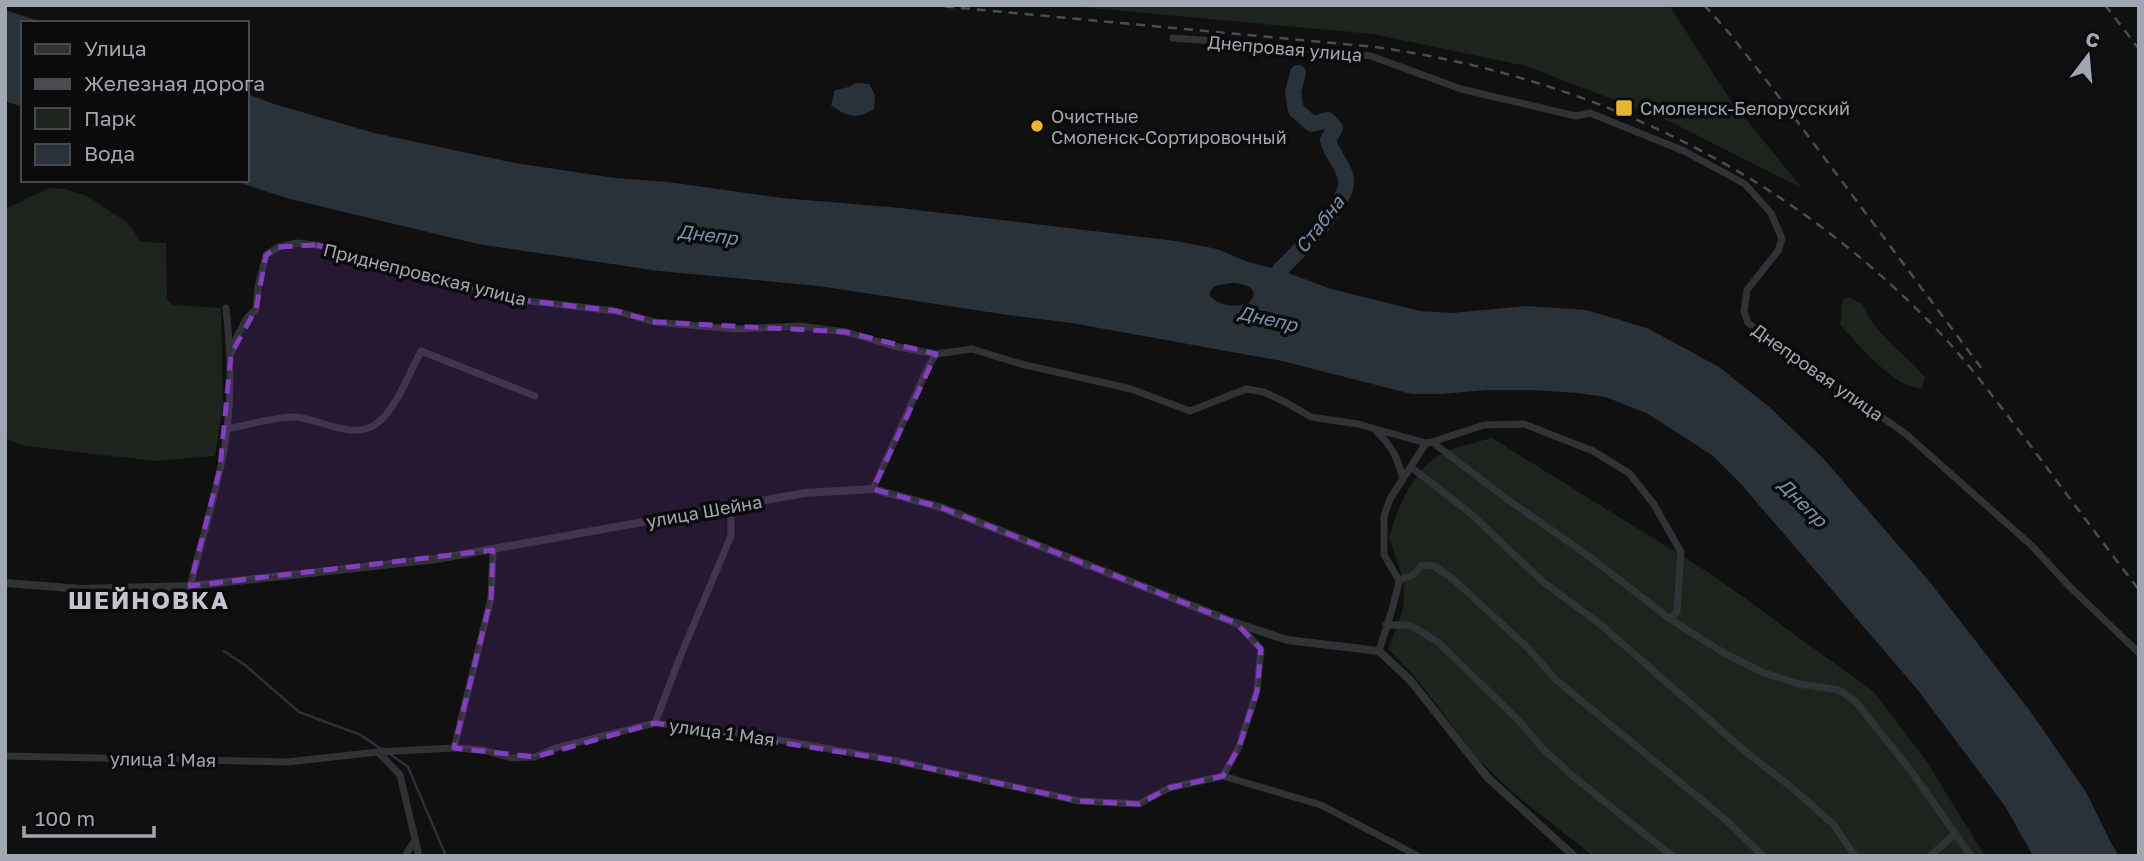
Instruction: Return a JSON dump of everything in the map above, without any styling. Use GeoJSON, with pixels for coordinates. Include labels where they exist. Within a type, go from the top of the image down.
{"type":"FeatureCollection","features":[{"type":"Feature","properties":{"kind":"street","name":"Днепровая улица"},"geometry":{"type":"LineString","coordinates":[[1173,38],[1371,56],[1474,92],[1576,116],[1590,113],[1684,151],[1745,184],[1771,213],[1782,239],[1778,251],[1747,290],[1744,312],[1748,323],[1906,435],[2031,545],[2070,587],[2139,653]]}},
{"type":"Feature","properties":{"kind":"street","name":"Приднепровская улица"},"geometry":{"type":"LineString","coordinates":[[231,354],[237,335],[256,309],[266,254],[278,247],[296,243],[317,246],[529,302],[616,311],[656,322],[735,329],[799,326],[846,332],[894,346],[936,354],[972,349],[1021,364],[1132,389],[1190,411],[1246,389],[1264,392],[1311,417],[1358,424],[1429,443]]}},
{"type":"Feature","properties":{"kind":"street"},"geometry":{"type":"LineString","coordinates":[[190,586],[220,468],[226,429],[231,354],[226,308]]}},
{"type":"Feature","properties":{"kind":"street"},"geometry":{"type":"LineString","coordinates":[[226,429],[293,417],[358,432],[381,421],[405,385],[411,367],[421,351],[534,396]]}},
{"type":"Feature","properties":{"kind":"street"},"geometry":{"type":"LineString","coordinates":[[873,489],[936,354]]}},
{"type":"Feature","properties":{"kind":"street"},"geometry":{"type":"LineString","coordinates":[[1574,856],[1488,778],[1410,680],[1379,651],[1395,605],[1399,580],[1384,555],[1384,516],[1390,499],[1429,443],[1484,425],[1524,424],[1593,451],[1629,473],[1653,503],[1681,552],[1677,612],[1670,619]]}},
{"type":"Feature","properties":{"kind":"street"},"geometry":{"type":"LineString","coordinates":[[1374,429],[1390,444],[1398,459],[1403,480]]}},
{"type":"Feature","properties":{"kind":"street"},"geometry":{"type":"LineString","coordinates":[[1429,443],[1590,557],[1670,619],[1724,653],[1764,673],[1798,684],[1839,690],[1855,701],[1911,771],[1971,856]]}},
{"type":"Feature","properties":{"kind":"street"},"geometry":{"type":"LineString","coordinates":[[1411,467],[1470,513],[1542,581],[1600,624],[1736,744],[1833,824],[1855,856]]}},
{"type":"Feature","properties":{"kind":"street","name":"улица Шейна"},"geometry":{"type":"LineString","coordinates":[[5,583],[82,589],[190,586],[437,559],[805,493],[873,489],[940,507],[1236,623],[1287,640],[1379,651]]}},
{"type":"Feature","properties":{"kind":"street"},"geometry":{"type":"LineString","coordinates":[[655,723],[732,536],[731,506]]}},
{"type":"Feature","properties":{"kind":"street"},"geometry":{"type":"LineString","coordinates":[[454,748],[491,598],[492,550]]}},
{"type":"Feature","properties":{"kind":"street"},"geometry":{"type":"LineString","coordinates":[[1399,580],[1413,575],[1422,565],[1434,566],[1452,579],[1528,648],[1555,679],[1727,821],[1763,856]]}},
{"type":"Feature","properties":{"kind":"street"},"geometry":{"type":"LineString","coordinates":[[1223,776],[1239,747],[1256,691],[1261,649],[1236,623]]}},
{"type":"Feature","properties":{"kind":"street"},"geometry":{"type":"LineString","coordinates":[[1386,625],[1410,625],[1438,642],[1518,720],[1543,749],[1672,856]]}},
{"type":"Feature","properties":{"kind":"street","name":"улица 1 Мая"},"geometry":{"type":"LineString","coordinates":[[5,756],[288,762],[378,752],[454,748],[483,750],[511,758],[535,757],[556,748],[655,723],[751,735],[892,760],[1079,801],[1139,804],[1169,788],[1223,776],[1321,805],[1418,856]]}},
{"type":"Feature","properties":{"kind":"street"},"geometry":{"type":"LineString","coordinates":[[378,752],[400,775],[419,856]]}},
{"type":"Feature","properties":{"kind":"street"},"geometry":{"type":"LineString","coordinates":[[1930,856],[1955,834]]}},
{"type":"Feature","properties":{"kind":"street"},"geometry":{"type":"LineString","coordinates":[[405,856],[415,839]]}},
{"type":"Feature","properties":{"kind":"highlighted area"},"geometry":{"type":"Polygon","coordinates":[[[317,245],[529,301],[616,311],[655,322],[846,332],[936,354],[873,489],[940,507],[1236,623],[1261,649],[1257,691],[1239,747],[1223,776],[1169,788],[1139,804],[1079,801],[892,760],[655,723],[535,757],[454,748],[491,598],[493,550],[190,586],[220,468],[231,354],[256,309],[266,255],[278,247],[317,245]]]}},
{"type":"Feature","properties":{"kind":"green space"},"geometry":{"type":"Polygon","coordinates":[[[1060,5],[1669,5],[1731,101],[1802,188],[1669,121],[1526,66],[1373,34],[1060,5]]]}},
{"type":"Feature","properties":{"kind":"green space"},"geometry":{"type":"Polygon","coordinates":[[[49,188],[65,189],[87,196],[128,223],[141,242],[166,243],[167,299],[173,305],[221,308],[223,405],[215,456],[155,461],[25,446],[5,439],[5,209],[49,188]]]}},
{"type":"Feature","properties":{"kind":"green space"},"geometry":{"type":"Polygon","coordinates":[[[1848,297],[1862,304],[1882,334],[1925,377],[1922,388],[1912,387],[1889,374],[1840,325],[1841,305],[1848,297]]]}},
{"type":"Feature","properties":{"kind":"green space"},"geometry":{"type":"Polygon","coordinates":[[[1492,438],[1714,576],[1874,692],[1925,759],[1985,856],[1593,856],[1511,791],[1478,759],[1416,678],[1388,649],[1404,601],[1401,573],[1389,538],[1403,500],[1417,476],[1437,456],[1454,448],[1492,438]]]}},
{"type":"Feature","properties":{"kind":"water"},"geometry":{"type":"Polygon","coordinates":[[[5,10],[39,21],[21,21],[21,106],[5,101],[5,10]]]}},
{"type":"Feature","properties":{"kind":"water"},"geometry":{"type":"Polygon","coordinates":[[[856,83],[869,84],[875,95],[874,109],[852,116],[831,105],[835,90],[856,83]]]}},
{"type":"Feature","properties":{"kind":"water","name":"Днепр"},"geometry":{"type":"Polygon","coordinates":[[[248,94],[374,133],[515,163],[782,198],[900,208],[1176,241],[1217,249],[1331,289],[1420,311],[1452,313],[1527,306],[1586,310],[1647,328],[1719,367],[1768,406],[1822,457],[1929,581],[2030,711],[2086,792],[2119,856],[2033,856],[2005,806],[1917,689],[1741,484],[1712,455],[1646,413],[1606,397],[1534,390],[1412,394],[1282,361],[1072,323],[819,286],[659,271],[478,244],[290,199],[237,182],[248,182],[248,94]],[[1231,283],[1214,286],[1209,294],[1217,302],[1238,306],[1249,303],[1254,294],[1246,285],[1231,283]]]}},
{"type":"Feature","properties":{"kind":"waterway","name":"Стабна"},"geometry":{"type":"LineString","coordinates":[[1285,289],[1280,270],[1309,240],[1340,201],[1346,179],[1328,140],[1335,128],[1328,120],[1312,124],[1296,110],[1293,92],[1298,73]]}},
{"type":"Feature","properties":{"kind":"waterway"},"geometry":{"type":"LineString","coordinates":[[224,651],[245,665],[299,712],[361,735],[381,749]]}},
{"type":"Feature","properties":{"kind":"waterway"},"geometry":{"type":"LineString","coordinates":[[390,754],[408,767],[446,856]]}},
{"type":"Feature","properties":{"kind":"railway"},"geometry":{"type":"LineString","coordinates":[[929,5],[1375,47],[1455,61],[1534,82],[1610,109],[1683,141],[1753,180],[1819,225],[1882,277],[1941,334],[1985,386],[2139,590]]}},
{"type":"Feature","properties":{"kind":"railway"},"geometry":{"type":"LineString","coordinates":[[1704,5],[1773,89],[1982,369]]}},
{"type":"Feature","properties":{"kind":"railway"},"geometry":{"type":"LineString","coordinates":[[2105,5],[2139,49]]}},
{"type":"Feature","properties":{"kind":"place","name":"Смоленск-Белорусский"},"geometry":{"type":"Point","coordinates":[1624,108]}},
{"type":"Feature","properties":{"kind":"place","name":"Очистные Смоленск-Сортировочный"},"geometry":{"type":"Point","coordinates":[1037,126]}},
{"type":"Feature","properties":{"kind":"district","name":"ШЕЙНОВКА"},"geometry":{"type":"Point","coordinates":[149,599]}}]}
